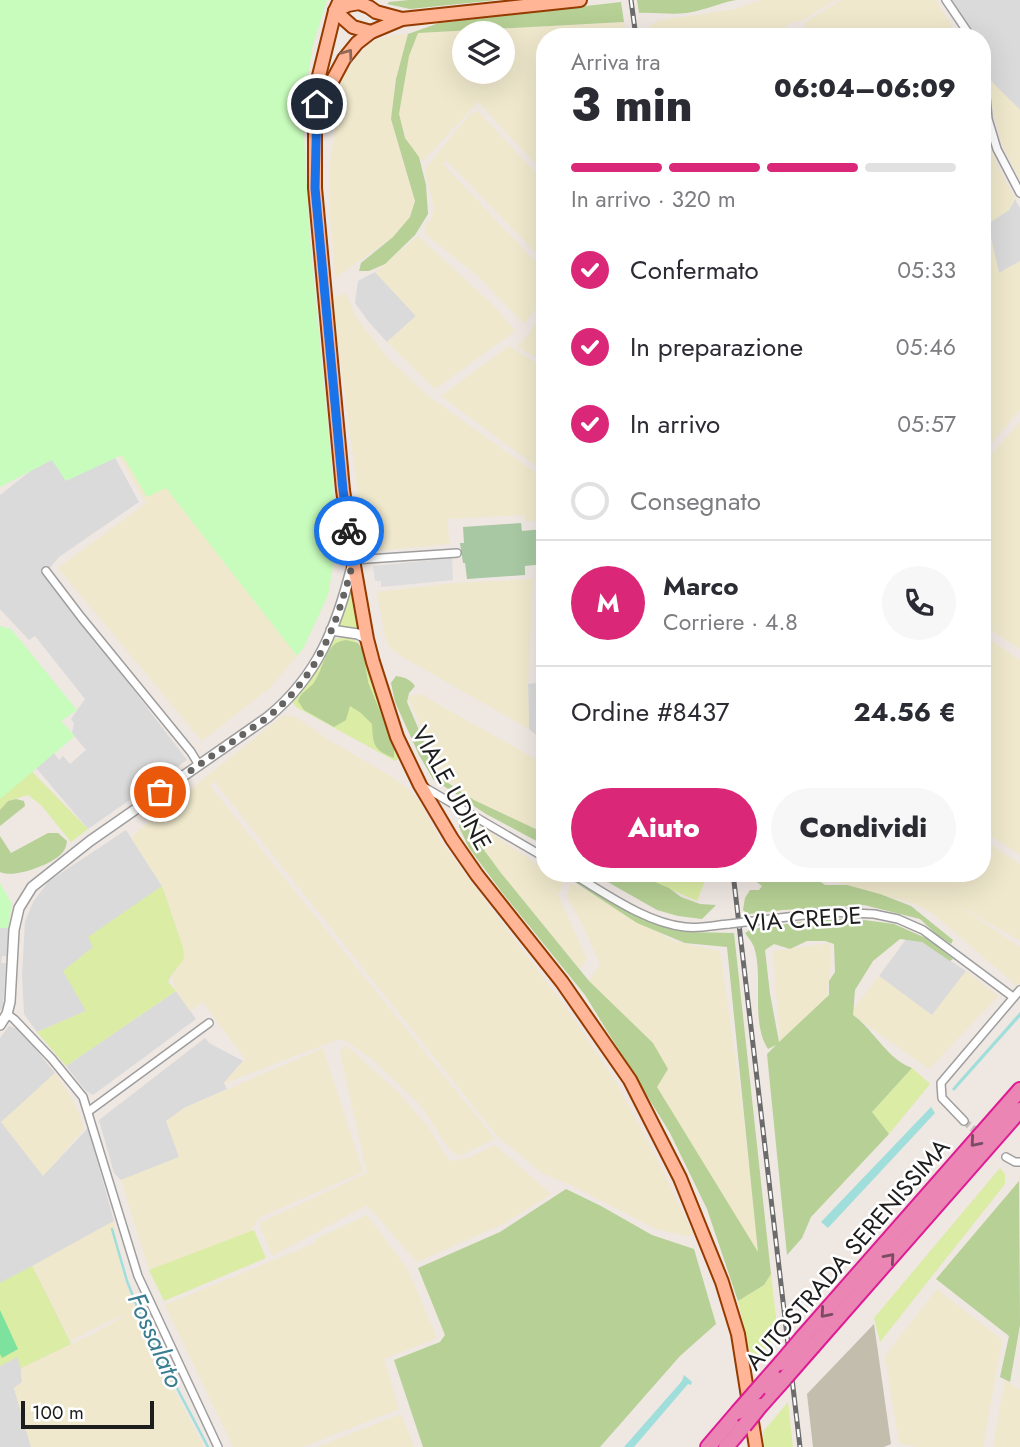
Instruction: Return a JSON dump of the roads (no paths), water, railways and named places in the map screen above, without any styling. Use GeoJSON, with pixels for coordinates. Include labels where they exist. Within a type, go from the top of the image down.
{"type":"FeatureCollection","features":[{"type":"Feature","properties":{"kind":"highway","name":"AUTOSTRADA SERENISSIMA"},"geometry":{"type":"LineString","coordinates":[[708,1447],[760,1406],[783,1371],[1020,1090]]}},
{"type":"Feature","properties":{"kind":"highway","name":"AUTOSTRADA SERENISSIMA"},"geometry":{"type":"LineString","coordinates":[[808,1342],[1020,1110]]}},
{"type":"Feature","properties":{"kind":"highway","name":"AUTOSTRADA SERENISSIMA"},"geometry":{"type":"LineString","coordinates":[[726,1447],[759,1388],[783,1371]]}},
{"type":"Feature","properties":{"kind":"main road"},"geometry":{"type":"LineString","coordinates":[[315,128],[329,87],[344,59],[357,43],[371,32],[402,19],[580,0]]}},
{"type":"Feature","properties":{"kind":"main road"},"geometry":{"type":"LineString","coordinates":[[371,32],[353,27],[338,6],[367,3],[376,12],[402,19]]}},
{"type":"Feature","properties":{"kind":"main road","name":"VIALE UDINE"},"geometry":{"type":"LineString","coordinates":[[338,6],[318,80],[315,188],[343,490],[367,639],[397,737],[420,785],[477,875],[562,982],[630,1080],[680,1178],[722,1282],[738,1334],[756,1447]]}},
{"type":"Feature","properties":{"kind":"street"},"geometry":{"type":"LineString","coordinates":[[946,0],[965,28]]}},
{"type":"Feature","properties":{"kind":"street"},"geometry":{"type":"LineString","coordinates":[[991,129],[997,149],[1020,193]]}},
{"type":"Feature","properties":{"kind":"street"},"geometry":{"type":"LineString","coordinates":[[218,1447],[138,1276],[83,1097],[52,1059],[10,1017],[14,930],[19,908],[32,887],[90,841],[284,704],[308,675],[326,646],[353,561],[457,553]]}},
{"type":"Feature","properties":{"kind":"street"},"geometry":{"type":"LineString","coordinates":[[46,570],[200,765]]}},
{"type":"Feature","properties":{"kind":"street"},"geometry":{"type":"LineString","coordinates":[[331,630],[358,634],[367,639]]}},
{"type":"Feature","properties":{"kind":"street"},"geometry":{"type":"LineString","coordinates":[[420,785],[536,852]]}},
{"type":"Feature","properties":{"kind":"street","name":"VIA CREDE"},"geometry":{"type":"LineString","coordinates":[[588,882],[663,923],[688,928],[830,912],[874,914],[898,919],[923,930],[1013,997]]}},
{"type":"Feature","properties":{"kind":"street"},"geometry":{"type":"LineString","coordinates":[[964,1121],[942,1098],[940,1083],[1020,990]]}},
{"type":"Feature","properties":{"kind":"street"},"geometry":{"type":"LineString","coordinates":[[0,1025],[10,1017]]}},
{"type":"Feature","properties":{"kind":"street"},"geometry":{"type":"LineString","coordinates":[[89,1111],[209,1023]]}},
{"type":"Feature","properties":{"kind":"street"},"geometry":{"type":"LineString","coordinates":[[1006,1157],[1020,1162]]}},
{"type":"Feature","properties":{"kind":"water"},"geometry":{"type":"Polygon","coordinates":[[[1020,1012],[1020,1017],[954,1091],[952,1089],[957,1083],[1020,1012]]]}},
{"type":"Feature","properties":{"kind":"water"},"geometry":{"type":"Polygon","coordinates":[[[931,1107],[935,1113],[828,1228],[821,1222],[931,1107]]]}},
{"type":"Feature","properties":{"kind":"water"},"geometry":{"type":"Polygon","coordinates":[[[684,1375],[692,1382],[691,1385],[688,1384],[634,1447],[624,1447],[682,1381],[684,1375]]]}},
{"type":"Feature","properties":{"kind":"waterway","name":"Fossalato"},"geometry":{"type":"LineString","coordinates":[[112,1229],[127,1281],[146,1329],[208,1447]]}},
{"type":"Feature","properties":{"kind":"tunnel"},"geometry":{"type":"LineString","coordinates":[[964,1121],[982,1136]]}},
{"type":"Feature","properties":{"kind":"railway"},"geometry":{"type":"LineString","coordinates":[[631,0],[635,28]]}},
{"type":"Feature","properties":{"kind":"railway"},"geometry":{"type":"LineString","coordinates":[[734,882],[800,1447]]}}]}
